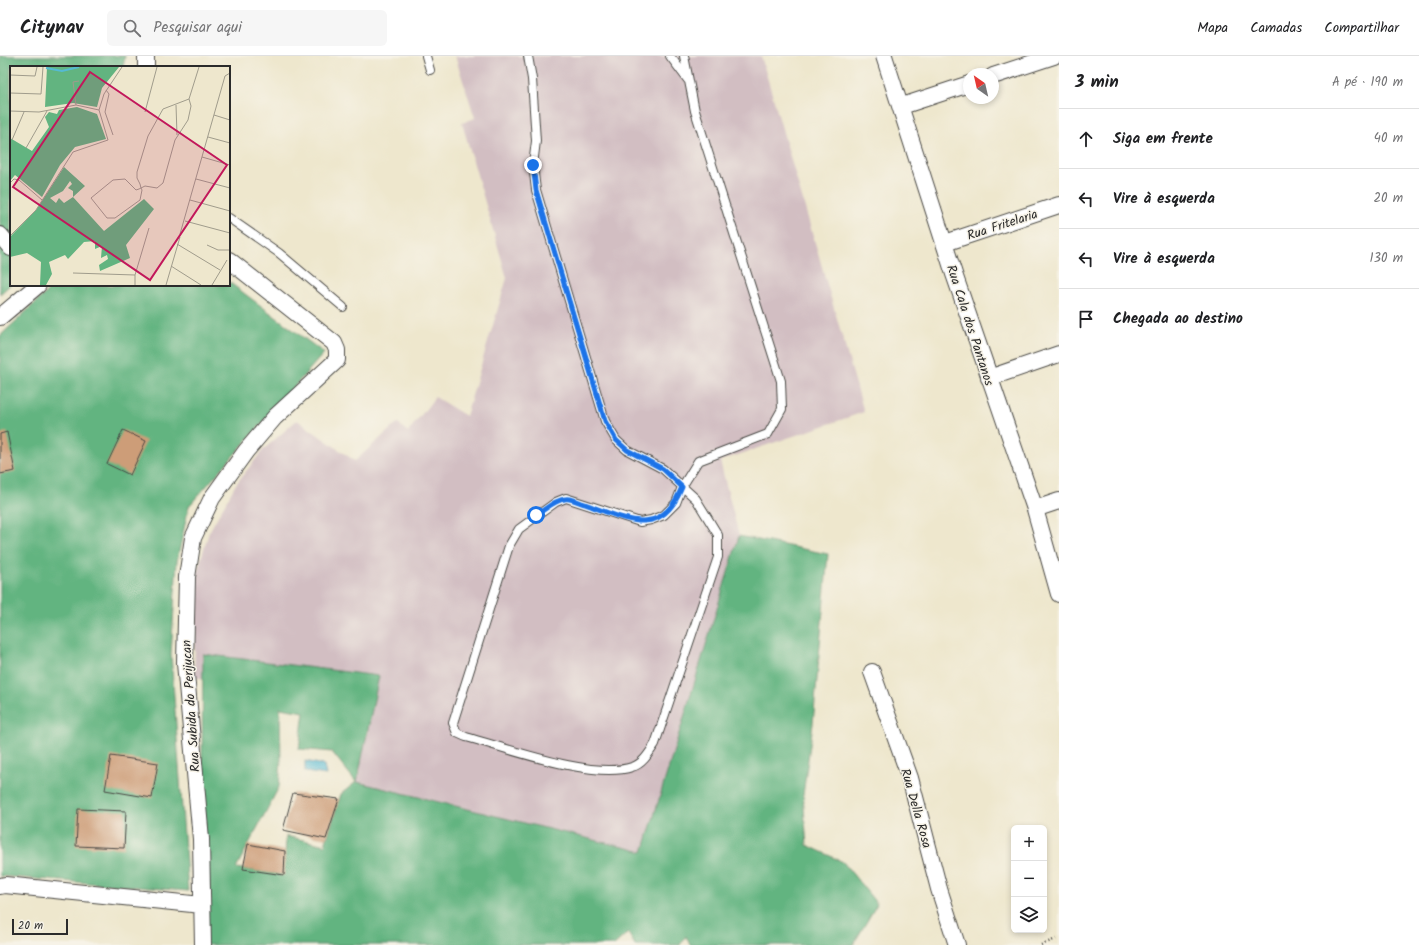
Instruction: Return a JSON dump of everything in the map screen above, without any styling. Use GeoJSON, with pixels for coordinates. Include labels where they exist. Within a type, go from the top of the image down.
{"type":"FeatureCollection","features":[{"type":"Feature","properties":{"kind":"street","name":"Rua Cala dos Pantanos"},"geometry":{"type":"LineString","coordinates":[[884,56],[902,106],[989,378],[1035,509],[1059,594]]}},
{"type":"Feature","properties":{"kind":"street"},"geometry":{"type":"LineString","coordinates":[[999,74],[1054,56]]}},
{"type":"Feature","properties":{"kind":"street"},"geometry":{"type":"LineString","coordinates":[[902,106],[963,86]]}},
{"type":"Feature","properties":{"kind":"street","name":"Rua Fritelaria"},"geometry":{"type":"LineString","coordinates":[[945,243],[1059,205]]}},
{"type":"Feature","properties":{"kind":"street"},"geometry":{"type":"LineString","coordinates":[[0,235],[10,247]]}},
{"type":"Feature","properties":{"kind":"street","name":"Rua Subida do Perijucan"},"geometry":{"type":"LineString","coordinates":[[203,945],[201,839],[185,663],[187,577],[193,538],[212,498],[246,451],[275,417],[337,360],[337,350],[334,343],[230,261]]}},
{"type":"Feature","properties":{"kind":"street"},"geometry":{"type":"LineString","coordinates":[[0,317],[37,286]]}},
{"type":"Feature","properties":{"kind":"street"},"geometry":{"type":"LineString","coordinates":[[989,378],[1059,354]]}},
{"type":"Feature","properties":{"kind":"street"},"geometry":{"type":"LineString","coordinates":[[1035,509],[1059,500]]}},
{"type":"Feature","properties":{"kind":"street","name":"Rua Della Rosa"},"geometry":{"type":"LineString","coordinates":[[872,672],[910,778],[939,889],[957,945]]}},
{"type":"Feature","properties":{"kind":"street"},"geometry":{"type":"LineString","coordinates":[[0,886],[5,885],[202,905]]}},
{"type":"Feature","properties":{"kind":"lane"},"geometry":{"type":"LineString","coordinates":[[426,56],[430,70]]}},
{"type":"Feature","properties":{"kind":"lane"},"geometry":{"type":"LineString","coordinates":[[528,56],[532,79],[536,141],[533,165],[536,190],[605,421],[616,440],[663,469],[682,487],[696,499],[718,535],[718,556],[655,744],[646,758],[633,767],[613,771],[588,770],[457,733],[452,723],[509,546],[519,528],[556,502],[566,498],[640,522],[664,515],[676,503],[682,487],[698,461],[768,434],[782,409],[781,381],[695,110],[684,56]]}},
{"type":"Feature","properties":{"kind":"lane"},"geometry":{"type":"LineString","coordinates":[[670,56],[689,82]]}},
{"type":"Feature","properties":{"kind":"lane"},"geometry":{"type":"LineString","coordinates":[[230,219],[279,253],[343,307]]}},
{"type":"Feature","properties":{"kind":"path"},"geometry":{"type":"LineString","coordinates":[[1041,945],[1056,939]]}},
{"type":"Feature","properties":{"kind":"shaded area"},"geometry":{"type":"Polygon","coordinates":[[[455,56],[761,56],[864,412],[720,461],[739,536],[714,659],[643,852],[356,782],[372,682],[194,678],[197,572],[209,532],[236,484],[263,450],[297,420],[355,461],[397,423],[408,432],[435,397],[466,416],[507,278],[462,123],[475,118],[455,56]]]}},
{"type":"Feature","properties":{"kind":"green space"},"geometry":{"type":"Polygon","coordinates":[[[0,56],[125,56],[123,66],[10,66],[10,285],[0,294],[0,56]]]}},
{"type":"Feature","properties":{"kind":"green space"},"geometry":{"type":"Polygon","coordinates":[[[230,283],[324,353],[189,506],[177,561],[171,654],[188,891],[0,876],[0,336],[50,289],[57,286],[230,286],[230,283]]]}},
{"type":"Feature","properties":{"kind":"green space"},"geometry":{"type":"Polygon","coordinates":[[[739,536],[828,554],[813,724],[803,795],[807,845],[843,862],[877,904],[853,945],[690,945],[686,936],[680,945],[635,945],[628,933],[614,945],[203,945],[201,852],[203,654],[379,676],[357,782],[643,852],[739,536]],[[280,708],[281,761],[279,787],[236,868],[284,875],[286,836],[325,845],[341,794],[356,782],[332,752],[299,749],[304,712],[280,708]]]}},
{"type":"Feature","properties":{"kind":"water"},"geometry":{"type":"Polygon","coordinates":[[[305,761],[324,765],[326,775],[305,772],[305,761]]]}},
{"type":"Feature","properties":{"kind":"building"},"geometry":{"type":"Polygon","coordinates":[[[123,430],[146,441],[130,475],[107,464],[123,430]]]}},
{"type":"Feature","properties":{"kind":"building"},"geometry":{"type":"Polygon","coordinates":[[[7,432],[15,471],[0,474],[0,434],[7,432]]]}},
{"type":"Feature","properties":{"kind":"building"},"geometry":{"type":"Polygon","coordinates":[[[111,756],[158,763],[152,798],[105,790],[111,756]]]}},
{"type":"Feature","properties":{"kind":"building"},"geometry":{"type":"Polygon","coordinates":[[[293,793],[339,799],[326,839],[283,830],[293,793]]]}},
{"type":"Feature","properties":{"kind":"building"},"geometry":{"type":"Polygon","coordinates":[[[78,809],[126,811],[124,848],[76,846],[78,809]]]}},
{"type":"Feature","properties":{"kind":"building"},"geometry":{"type":"Polygon","coordinates":[[[248,844],[285,851],[284,875],[243,869],[248,844]]]}},
{"type":"Feature","properties":{"kind":"route"},"geometry":{"type":"LineString","coordinates":[[533,165],[536,190],[605,421],[616,440],[627,450],[663,469],[682,487],[676,503],[664,515],[651,520],[640,522],[566,498],[556,502],[536,515]]}}]}
